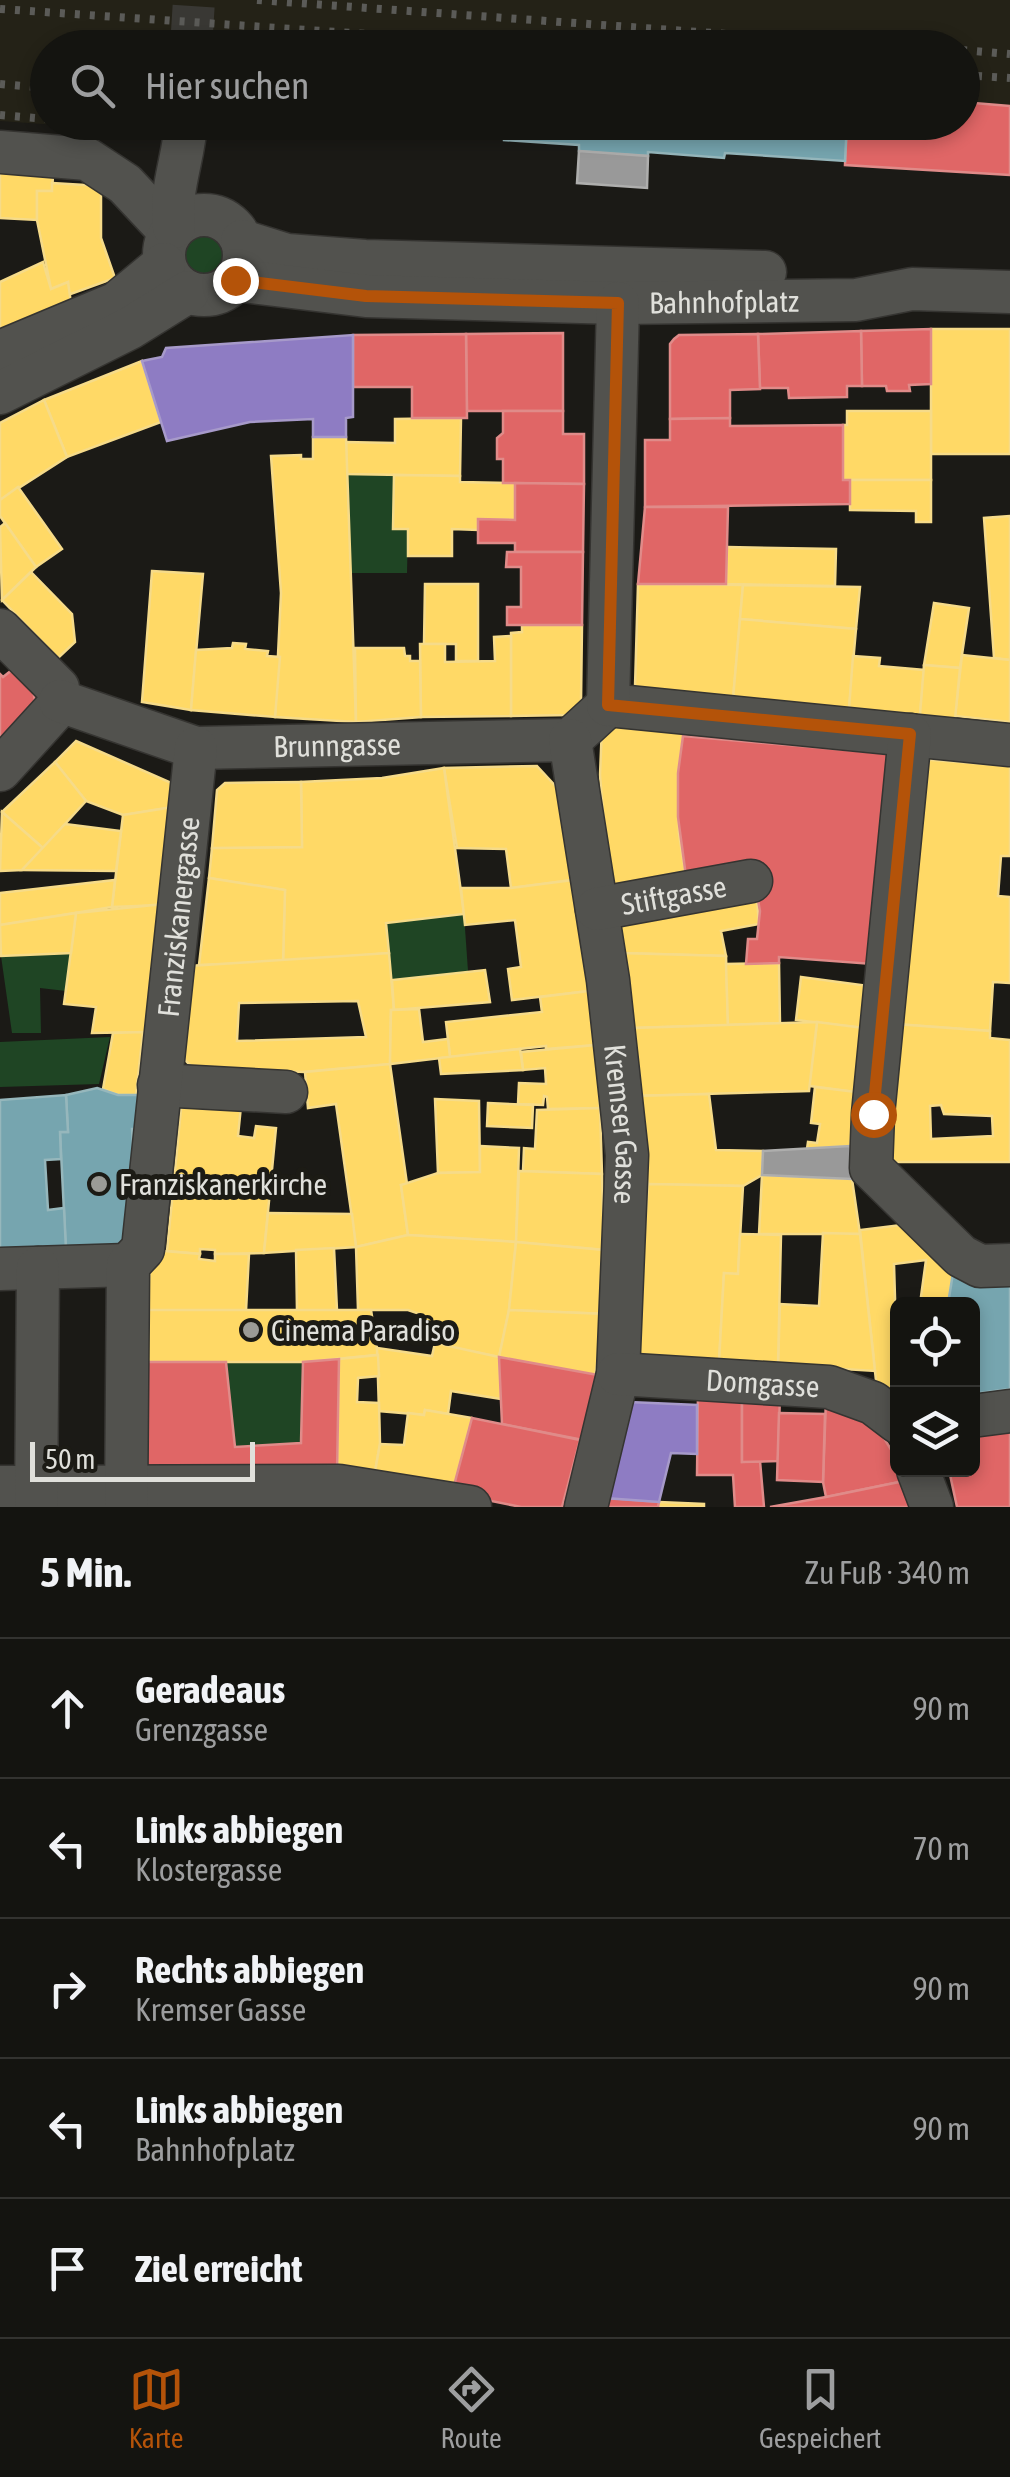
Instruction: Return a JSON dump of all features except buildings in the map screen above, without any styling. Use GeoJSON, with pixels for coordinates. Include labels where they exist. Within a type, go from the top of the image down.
{"type":"FeatureCollection","features":[{"type":"Feature","properties":{"kind":"street"},"geometry":{"type":"LineString","coordinates":[[0,352],[118,303],[174,254],[175,172],[184,140]]}},
{"type":"Feature","properties":{"kind":"street"},"geometry":{"type":"LineString","coordinates":[[0,152],[87,159],[125,184],[174,254],[213,294],[231,246],[187,140]]}},
{"type":"Feature","properties":{"kind":"street"},"geometry":{"type":"LineString","coordinates":[[0,393],[120,333],[196,214],[231,246]]}},
{"type":"Feature","properties":{"kind":"street","name":"Bahnhofplatz"},"geometry":{"type":"LineString","coordinates":[[231,246],[365,262],[595,270],[866,272],[912,289]]}},
{"type":"Feature","properties":{"kind":"street","name":"Bahnhofplatz"},"geometry":{"type":"LineString","coordinates":[[231,246],[366,296],[618,303],[856,300],[912,289],[1010,292]]}},
{"type":"Feature","properties":{"kind":"street"},"geometry":{"type":"LineString","coordinates":[[570,740],[608,705],[618,303]]}},
{"type":"Feature","properties":{"kind":"street"},"geometry":{"type":"LineString","coordinates":[[0,630],[58,688],[58,707],[0,770]]}},
{"type":"Feature","properties":{"kind":"street"},"geometry":{"type":"LineString","coordinates":[[608,705],[1010,744]]}},
{"type":"Feature","properties":{"kind":"street","name":"Brunngasse"},"geometry":{"type":"LineString","coordinates":[[58,707],[196,748],[570,740]]}},
{"type":"Feature","properties":{"kind":"street"},"geometry":{"type":"LineString","coordinates":[[910,734],[871,1168],[961,1256],[980,1266],[1010,1265]]}},
{"type":"Feature","properties":{"kind":"street","name":"Kremser Gasse"},"geometry":{"type":"LineString","coordinates":[[570,740],[597,909],[627,1155],[618,1374],[586,1507]]}},
{"type":"Feature","properties":{"kind":"street","name":"Franziskanergasse"},"geometry":{"type":"LineString","coordinates":[[132,1494],[136,1257],[196,748]]}},
{"type":"Feature","properties":{"kind":"street","name":"Stiftgasse"},"geometry":{"type":"LineString","coordinates":[[597,909],[750,881]]}},
{"type":"Feature","properties":{"kind":"street"},"geometry":{"type":"LineString","coordinates":[[159,1085],[286,1092]]}},
{"type":"Feature","properties":{"kind":"street"},"geometry":{"type":"LineString","coordinates":[[136,1257],[19,1268],[24,1494],[338,1486],[470,1507]]}},
{"type":"Feature","properties":{"kind":"street","name":"Domgasse"},"geometry":{"type":"LineString","coordinates":[[618,1374],[828,1387],[873,1403],[890,1416]]}},
{"type":"Feature","properties":{"kind":"street"},"geometry":{"type":"LineString","coordinates":[[980,1415],[1010,1411]]}},
{"type":"Feature","properties":{"kind":"street"},"geometry":{"type":"LineString","coordinates":[[921,1477],[932,1507]]}},
{"type":"Feature","properties":{"kind":"shaded area"},"geometry":{"type":"Polygon","coordinates":[[[0,0],[1010,0],[1010,175],[725,153],[724,158],[649,152],[648,156],[579,151],[579,145],[517,140],[980,140],[980,30],[30,30],[30,123],[0,121],[0,0]]]}},
{"type":"Feature","properties":{"kind":"green space"},"geometry":{"type":"Polygon","coordinates":[[[204,234],[219,240],[225,255],[219,270],[204,276],[189,270],[183,255],[189,240],[204,234]]]}},
{"type":"Feature","properties":{"kind":"green space"},"geometry":{"type":"Polygon","coordinates":[[[346,474],[394,475],[408,529],[407,573],[349,573],[346,474]]]}},
{"type":"Feature","properties":{"kind":"green space"},"geometry":{"type":"Polygon","coordinates":[[[464,914],[468,971],[392,980],[386,923],[464,914]]]}},
{"type":"Feature","properties":{"kind":"green space"},"geometry":{"type":"Polygon","coordinates":[[[71,953],[66,991],[40,988],[41,1033],[12,1033],[1,956],[71,953]]]}},
{"type":"Feature","properties":{"kind":"green space"},"geometry":{"type":"Polygon","coordinates":[[[110,1037],[99,1084],[0,1087],[0,1042],[110,1037]]]}},
{"type":"Feature","properties":{"kind":"green space"},"geometry":{"type":"Polygon","coordinates":[[[226,1362],[303,1362],[301,1443],[235,1447],[226,1362]]]}},
{"type":"Feature","properties":{"kind":"tunnel"},"geometry":{"type":"LineString","coordinates":[[192,30],[194,0]]}},
{"type":"Feature","properties":{"kind":"railway"},"geometry":{"type":"LineString","coordinates":[[257,0],[671,30]]}},
{"type":"Feature","properties":{"kind":"railway"},"geometry":{"type":"LineString","coordinates":[[0,9],[308,30]]}},
{"type":"Feature","properties":{"kind":"railway"},"geometry":{"type":"LineString","coordinates":[[980,52],[1010,54]]}},
{"type":"Feature","properties":{"kind":"railway"},"geometry":{"type":"LineString","coordinates":[[980,76],[1010,78]]}},
{"type":"Feature","properties":{"kind":"railway"},"geometry":{"type":"LineString","coordinates":[[0,84],[30,86]]}},
{"type":"Feature","properties":{"kind":"railway"},"geometry":{"type":"LineString","coordinates":[[0,115],[30,118]]}},
{"type":"Feature","properties":{"kind":"place","name":"Franziskanerkirche"},"geometry":{"type":"Point","coordinates":[99,1184]}},
{"type":"Feature","properties":{"kind":"place","name":"Cinema Paradiso"},"geometry":{"type":"Point","coordinates":[251,1330]}},
{"type":"Feature","properties":{"kind":"route"},"geometry":{"type":"LineString","coordinates":[[235,280],[366,296],[618,303],[608,705],[910,734],[873,1114]]}}]}
